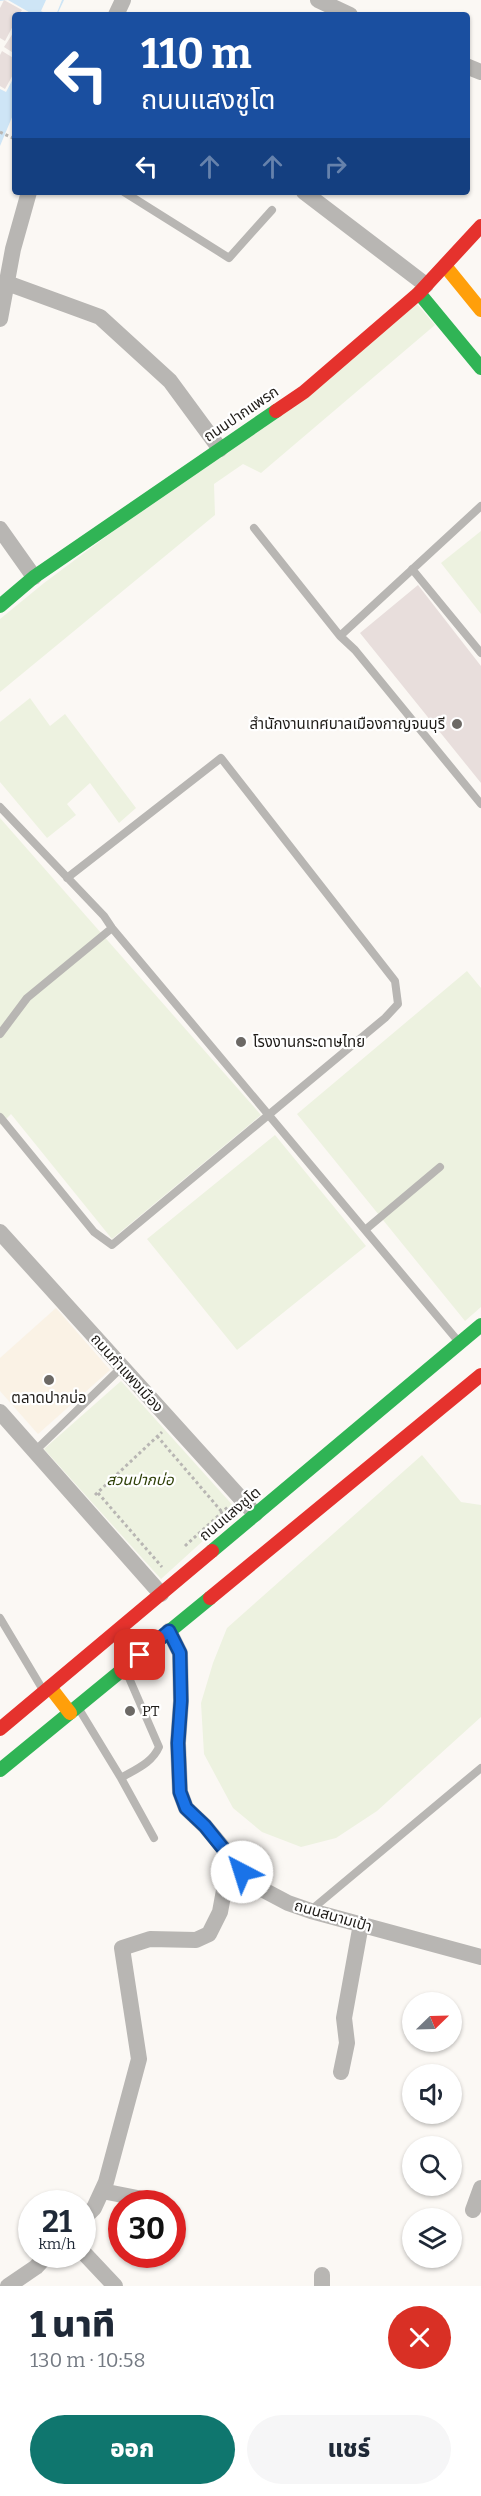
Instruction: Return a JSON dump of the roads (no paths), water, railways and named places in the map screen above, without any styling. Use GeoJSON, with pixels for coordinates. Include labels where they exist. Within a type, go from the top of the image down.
{"type":"FeatureCollection","features":[{"type":"Feature","properties":{"kind":"main road","name":"ถนนปากแพรก"},"geometry":{"type":"LineString","coordinates":[[0,606],[34,577],[304,392],[423,289],[446,267],[481,226]]}},
{"type":"Feature","properties":{"kind":"main road"},"geometry":{"type":"LineString","coordinates":[[446,267],[481,310]]}},
{"type":"Feature","properties":{"kind":"main road"},"geometry":{"type":"LineString","coordinates":[[423,289],[481,368]]}},
{"type":"Feature","properties":{"kind":"main road","name":"ถนนแสงชูโต"},"geometry":{"type":"LineString","coordinates":[[0,1729],[481,1324]]}},
{"type":"Feature","properties":{"kind":"main road"},"geometry":{"type":"LineString","coordinates":[[0,1770],[481,1375]]}},
{"type":"Feature","properties":{"kind":"main road"},"geometry":{"type":"LineString","coordinates":[[47,1689],[74,1709]]}},
{"type":"Feature","properties":{"kind":"street"},"geometry":{"type":"LineString","coordinates":[[318,0],[344,12]]}},
{"type":"Feature","properties":{"kind":"street"},"geometry":{"type":"LineString","coordinates":[[0,319],[13,249],[28,195]]}},
{"type":"Feature","properties":{"kind":"street"},"geometry":{"type":"LineString","coordinates":[[308,195],[423,289]]}},
{"type":"Feature","properties":{"kind":"street"},"geometry":{"type":"LineString","coordinates":[[7,283],[100,317],[170,381],[220,449]]}},
{"type":"Feature","properties":{"kind":"street"},"geometry":{"type":"LineString","coordinates":[[0,529],[34,577]]}},
{"type":"Feature","properties":{"kind":"street","name":"ถนนกำแพงเมือง"},"geometry":{"type":"LineString","coordinates":[[0,1232],[255,1514]]}},
{"type":"Feature","properties":{"kind":"street"},"geometry":{"type":"LineString","coordinates":[[0,1412],[161,1594]]}},
{"type":"Feature","properties":{"kind":"street","name":"ถนนสนามเป้า"},"geometry":{"type":"LineString","coordinates":[[169,1631],[180,1653],[181,1701],[178,1743],[180,1792],[186,1808],[205,1826],[254,1885],[288,1903],[311,1911],[481,1958]]}},
{"type":"Feature","properties":{"kind":"street"},"geometry":{"type":"LineString","coordinates":[[96,2204],[102,2191],[139,2059],[122,1948],[150,1939],[196,1940],[209,1934],[219,1912],[230,1858]]}},
{"type":"Feature","properties":{"kind":"street"},"geometry":{"type":"LineString","coordinates":[[341,2072],[346,2043],[344,2018],[361,1924]]}},
{"type":"Feature","properties":{"kind":"street"},"geometry":{"type":"LineString","coordinates":[[473,2210],[481,2188]]}},
{"type":"Feature","properties":{"kind":"street"},"geometry":{"type":"LineString","coordinates":[[102,2191],[108,2192]]}},
{"type":"Feature","properties":{"kind":"street"},"geometry":{"type":"LineString","coordinates":[[96,2266],[115,2286]]}},
{"type":"Feature","properties":{"kind":"street"},"geometry":{"type":"LineString","coordinates":[[8,2286],[35,2268]]}},
{"type":"Feature","properties":{"kind":"lane"},"geometry":{"type":"LineString","coordinates":[[129,195],[229,258],[272,210]]}},
{"type":"Feature","properties":{"kind":"lane"},"geometry":{"type":"LineString","coordinates":[[340,636],[481,506]]}},
{"type":"Feature","properties":{"kind":"lane"},"geometry":{"type":"LineString","coordinates":[[254,528],[340,636],[355,650],[481,804]]}},
{"type":"Feature","properties":{"kind":"lane"},"geometry":{"type":"LineString","coordinates":[[412,568],[481,653]]}},
{"type":"Feature","properties":{"kind":"lane"},"geometry":{"type":"LineString","coordinates":[[0,1117],[94,1232],[112,1245],[269,1116],[385,1018],[398,1004],[394,981],[221,758],[67,878]]}},
{"type":"Feature","properties":{"kind":"lane"},"geometry":{"type":"LineString","coordinates":[[0,807],[104,916],[460,1342]]}},
{"type":"Feature","properties":{"kind":"lane"},"geometry":{"type":"LineString","coordinates":[[0,1034],[27,998],[112,928]]}},
{"type":"Feature","properties":{"kind":"lane"},"geometry":{"type":"LineString","coordinates":[[365,1230],[440,1167]]}},
{"type":"Feature","properties":{"kind":"lane"},"geometry":{"type":"LineString","coordinates":[[35,1451],[122,1367]]}},
{"type":"Feature","properties":{"kind":"lane"},"geometry":{"type":"LineString","coordinates":[[0,1618],[47,1689]]}},
{"type":"Feature","properties":{"kind":"lane"},"geometry":{"type":"LineString","coordinates":[[121,1778],[148,1762],[155,1756],[159,1747],[125,1668]]}},
{"type":"Feature","properties":{"kind":"lane"},"geometry":{"type":"LineString","coordinates":[[74,1709],[121,1778],[154,1838]]}},
{"type":"Feature","properties":{"kind":"lane"},"geometry":{"type":"LineString","coordinates":[[311,1911],[481,1768]]}},
{"type":"Feature","properties":{"kind":"water"},"geometry":{"type":"Polygon","coordinates":[[[0,0],[64,0],[58,12],[12,12],[12,117],[0,146],[0,0]]]}},
{"type":"Feature","properties":{"kind":"place","name":"สำนักงานเทศบาลเมืองกาญจนบุรี"},"geometry":{"type":"Point","coordinates":[457,724]}},
{"type":"Feature","properties":{"kind":"place","name":"โรงงานกระดาษไทย"},"geometry":{"type":"Point","coordinates":[241,1042]}},
{"type":"Feature","properties":{"kind":"place","name":"ตลาดปากบ่อ"},"geometry":{"type":"Point","coordinates":[49,1380]}},
{"type":"Feature","properties":{"kind":"place","name":"PT"},"geometry":{"type":"Point","coordinates":[130,1711]}},
{"type":"Feature","properties":{"kind":"park label","name":"สวนปากบ่อ"},"geometry":{"type":"Point","coordinates":[140,1480]}}]}
